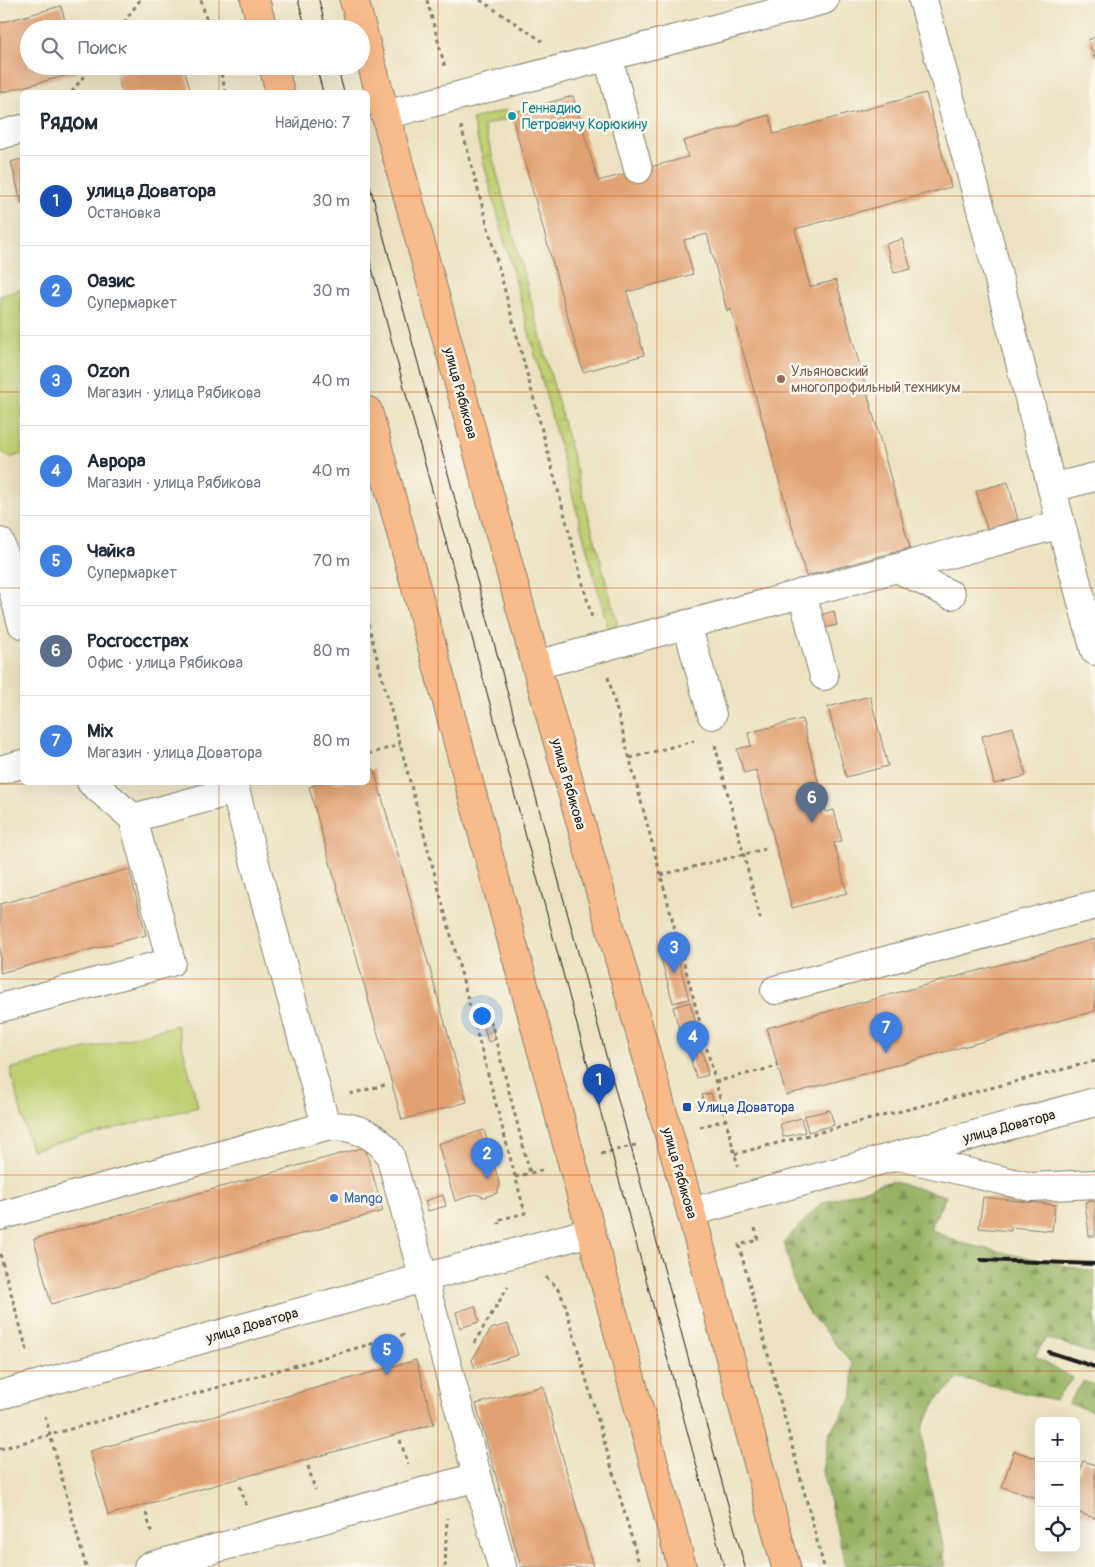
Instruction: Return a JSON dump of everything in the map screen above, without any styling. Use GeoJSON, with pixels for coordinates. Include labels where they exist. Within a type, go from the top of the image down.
{"type":"FeatureCollection","features":[{"type":"Feature","properties":{"kind":"main road"},"geometry":{"type":"LineString","coordinates":[[255,0],[261,20]]}},
{"type":"Feature","properties":{"kind":"main road","name":"улица Рябикова"},"geometry":{"type":"LineString","coordinates":[[354,0],[359,20]]}},
{"type":"Feature","properties":{"kind":"main road","name":"улица Рябикова"},"geometry":{"type":"LineString","coordinates":[[370,59],[536,665],[691,1212],[786,1567]]}},
{"type":"Feature","properties":{"kind":"main road"},"geometry":{"type":"LineString","coordinates":[[275,75],[279,90]]}},
{"type":"Feature","properties":{"kind":"main road"},"geometry":{"type":"LineString","coordinates":[[370,418],[682,1567]]}},
{"type":"Feature","properties":{"kind":"street"},"geometry":{"type":"LineString","coordinates":[[385,115],[824,0]]}},
{"type":"Feature","properties":{"kind":"street"},"geometry":{"type":"LineString","coordinates":[[923,0],[984,217],[1095,651]]}},
{"type":"Feature","properties":{"kind":"street"},"geometry":{"type":"LineString","coordinates":[[608,57],[638,168]]}},
{"type":"Feature","properties":{"kind":"street"},"geometry":{"type":"LineString","coordinates":[[0,135],[20,130]]}},
{"type":"Feature","properties":{"kind":"street"},"geometry":{"type":"LineString","coordinates":[[1052,488],[1095,477]]}},
{"type":"Feature","properties":{"kind":"street"},"geometry":{"type":"LineString","coordinates":[[536,665],[1061,524]]}},
{"type":"Feature","properties":{"kind":"street"},"geometry":{"type":"LineString","coordinates":[[0,542],[20,617]]}},
{"type":"Feature","properties":{"kind":"street"},"geometry":{"type":"LineString","coordinates":[[897,568],[951,595]]}},
{"type":"Feature","properties":{"kind":"street"},"geometry":{"type":"LineString","coordinates":[[802,594],[824,676]]}},
{"type":"Feature","properties":{"kind":"street"},"geometry":{"type":"LineString","coordinates":[[688,624],[709,730]]}},
{"type":"Feature","properties":{"kind":"street"},"geometry":{"type":"LineString","coordinates":[[0,770],[20,765]]}},
{"type":"Feature","properties":{"kind":"street"},"geometry":{"type":"LineString","coordinates":[[0,1008],[171,962],[133,818],[94,785]]}},
{"type":"Feature","properties":{"kind":"street"},"geometry":{"type":"LineString","coordinates":[[133,818],[234,786],[326,1126]]}},
{"type":"Feature","properties":{"kind":"street"},"geometry":{"type":"LineString","coordinates":[[775,990],[1095,905]]}},
{"type":"Feature","properties":{"kind":"street","name":"улица Доватора"},"geometry":{"type":"LineString","coordinates":[[691,1212],[1095,1102]]}},
{"type":"Feature","properties":{"kind":"street"},"geometry":{"type":"LineString","coordinates":[[0,1216],[326,1126],[356,1128],[370,1136],[385,1148],[390,1155],[502,1567]]}},
{"type":"Feature","properties":{"kind":"street"},"geometry":{"type":"LineString","coordinates":[[896,1156],[1031,1187],[1095,1184]]}},
{"type":"Feature","properties":{"kind":"street","name":"улица Доватора"},"geometry":{"type":"LineString","coordinates":[[0,1395],[590,1232]]}},
{"type":"Feature","properties":{"kind":"street"},"geometry":{"type":"LineString","coordinates":[[148,1567],[477,1477]]}},
{"type":"Feature","properties":{"kind":"path"},"geometry":{"type":"LineString","coordinates":[[126,20],[140,0]]}},
{"type":"Feature","properties":{"kind":"path"},"geometry":{"type":"LineString","coordinates":[[201,0],[207,20]]}},
{"type":"Feature","properties":{"kind":"path"},"geometry":{"type":"LineString","coordinates":[[427,0],[735,1154],[1095,1061]]}},
{"type":"Feature","properties":{"kind":"path"},"geometry":{"type":"LineString","coordinates":[[480,0],[578,65]]}},
{"type":"Feature","properties":{"kind":"path"},"geometry":{"type":"LineString","coordinates":[[73,90],[84,75]]}},
{"type":"Feature","properties":{"kind":"path"},"geometry":{"type":"LineString","coordinates":[[221,75],[225,90]]}},
{"type":"Feature","properties":{"kind":"path"},"geometry":{"type":"LineString","coordinates":[[370,632],[525,1213]]}},
{"type":"Feature","properties":{"kind":"path"},"geometry":{"type":"LineString","coordinates":[[629,758],[709,730],[761,921]]}},
{"type":"Feature","properties":{"kind":"path"},"geometry":{"type":"LineString","coordinates":[[370,753],[400,745]]}},
{"type":"Feature","properties":{"kind":"path"},"geometry":{"type":"LineString","coordinates":[[661,876],[765,849]]}},
{"type":"Feature","properties":{"kind":"path"},"geometry":{"type":"LineString","coordinates":[[472,1018],[489,1014],[530,1173]]}},
{"type":"Feature","properties":{"kind":"path"},"geometry":{"type":"LineString","coordinates":[[716,1082],[778,1066]]}},
{"type":"Feature","properties":{"kind":"path"},"geometry":{"type":"LineString","coordinates":[[700,1127],[725,1120]]}},
{"type":"Feature","properties":{"kind":"path"},"geometry":{"type":"LineString","coordinates":[[598,1154],[644,1142]]}},
{"type":"Feature","properties":{"kind":"path"},"geometry":{"type":"LineString","coordinates":[[515,1177],[543,1170]]}},
{"type":"Feature","properties":{"kind":"path"},"geometry":{"type":"LineString","coordinates":[[739,1245],[824,1567]]}},
{"type":"Feature","properties":{"kind":"path"},"geometry":{"type":"LineString","coordinates":[[542,1275],[556,1286],[564,1301],[640,1567]]}},
{"type":"Feature","properties":{"kind":"path"},"geometry":{"type":"LineString","coordinates":[[0,1449],[435,1326]]}},
{"type":"Feature","properties":{"kind":"path"},"geometry":{"type":"LineString","coordinates":[[445,1567],[448,1485]]}},
{"type":"Feature","properties":{"kind":"green space"},"geometry":{"type":"Polygon","coordinates":[[[506,110],[508,119],[484,125],[618,626],[608,628],[472,119],[506,110]]]}},
{"type":"Feature","properties":{"kind":"green space"},"geometry":{"type":"Polygon","coordinates":[[[20,289],[20,455],[10,458],[0,450],[0,296],[20,289]]]}},
{"type":"Feature","properties":{"kind":"green space"},"geometry":{"type":"Polygon","coordinates":[[[177,1025],[198,1107],[31,1150],[10,1069],[177,1025]]]}},
{"type":"Feature","properties":{"kind":"green space"},"geometry":{"type":"Polygon","coordinates":[[[891,1181],[946,1196],[930,1229],[960,1243],[1095,1272],[1095,1354],[1046,1338],[1035,1356],[1073,1378],[1055,1400],[959,1378],[936,1401],[922,1429],[925,1462],[944,1550],[945,1567],[846,1567],[822,1471],[829,1433],[853,1397],[852,1363],[808,1312],[796,1289],[784,1242],[821,1203],[891,1181]]]}},
{"type":"Feature","properties":{"kind":"green space"},"geometry":{"type":"Polygon","coordinates":[[[1083,1381],[1095,1385],[1095,1412],[1068,1403],[1083,1381]]]}},
{"type":"Feature","properties":{"kind":"building"},"geometry":{"type":"Polygon","coordinates":[[[61,6],[65,20],[20,20],[20,75],[68,75],[0,93],[0,23],[61,6]]]}},
{"type":"Feature","properties":{"kind":"building"},"geometry":{"type":"Polygon","coordinates":[[[1095,37],[1095,61],[1088,40],[1095,37]]]}},
{"type":"Feature","properties":{"kind":"building"},"geometry":{"type":"Polygon","coordinates":[[[117,75],[186,75],[190,90],[121,90],[117,75]]]}},
{"type":"Feature","properties":{"kind":"building"},"geometry":{"type":"Polygon","coordinates":[[[926,93],[951,187],[795,229],[810,287],[836,280],[910,548],[806,576],[731,309],[727,311],[707,234],[684,240],[693,274],[627,292],[644,355],[583,372],[511,113],[573,96],[598,181],[688,157],[683,141],[769,115],[774,134],[926,93]]]}},
{"type":"Feature","properties":{"kind":"building"},"geometry":{"type":"Polygon","coordinates":[[[20,160],[20,197],[11,162],[20,160]]]}},
{"type":"Feature","properties":{"kind":"building"},"geometry":{"type":"Polygon","coordinates":[[[902,239],[911,269],[894,273],[886,244],[902,239]]]}},
{"type":"Feature","properties":{"kind":"building"},"geometry":{"type":"Polygon","coordinates":[[[1008,482],[1018,520],[987,529],[976,491],[1008,482]]]}},
{"type":"Feature","properties":{"kind":"building"},"geometry":{"type":"Polygon","coordinates":[[[834,611],[837,625],[820,629],[817,616],[834,611]]]}},
{"type":"Feature","properties":{"kind":"building"},"geometry":{"type":"Polygon","coordinates":[[[870,696],[888,766],[846,777],[828,707],[870,696]]]}},
{"type":"Feature","properties":{"kind":"building"},"geometry":{"type":"Polygon","coordinates":[[[802,719],[826,812],[834,810],[842,841],[834,843],[847,893],[792,908],[756,770],[744,773],[737,749],[751,746],[748,733],[802,719]]]}},
{"type":"Feature","properties":{"kind":"building"},"geometry":{"type":"Polygon","coordinates":[[[1013,727],[1026,776],[994,784],[982,736],[1013,727]]]}},
{"type":"Feature","properties":{"kind":"building"},"geometry":{"type":"Polygon","coordinates":[[[374,769],[467,1102],[402,1120],[309,787],[315,785],[370,785],[370,770],[374,769]]]}},
{"type":"Feature","properties":{"kind":"building"},"geometry":{"type":"Polygon","coordinates":[[[129,869],[146,935],[0,973],[0,904],[129,869]]]}},
{"type":"Feature","properties":{"kind":"building"},"geometry":{"type":"Polygon","coordinates":[[[1095,939],[1095,1011],[786,1095],[767,1028],[1095,939]]]}},
{"type":"Feature","properties":{"kind":"building"},"geometry":{"type":"Polygon","coordinates":[[[674,943],[689,999],[673,1003],[658,947],[674,943]]]}},
{"type":"Feature","properties":{"kind":"building"},"geometry":{"type":"Polygon","coordinates":[[[690,1002],[700,1039],[683,1043],[673,1007],[690,1002]]]}},
{"type":"Feature","properties":{"kind":"building"},"geometry":{"type":"Polygon","coordinates":[[[491,1022],[495,1040],[488,1042],[483,1024],[491,1022]]]}},
{"type":"Feature","properties":{"kind":"building"},"geometry":{"type":"Polygon","coordinates":[[[702,1051],[708,1075],[697,1078],[692,1066],[691,1054],[702,1051]]]}},
{"type":"Feature","properties":{"kind":"building"},"geometry":{"type":"Polygon","coordinates":[[[711,1093],[715,1108],[706,1110],[702,1095],[711,1093]]]}},
{"type":"Feature","properties":{"kind":"building"},"geometry":{"type":"Polygon","coordinates":[[[830,1110],[834,1125],[808,1132],[804,1116],[830,1110]]]}},
{"type":"Feature","properties":{"kind":"building"},"geometry":{"type":"Polygon","coordinates":[[[801,1118],[805,1132],[783,1137],[780,1124],[801,1118]]]}},
{"type":"Feature","properties":{"kind":"building"},"geometry":{"type":"Polygon","coordinates":[[[484,1130],[500,1185],[497,1193],[484,1197],[476,1194],[455,1201],[438,1144],[484,1130]]]}},
{"type":"Feature","properties":{"kind":"building"},"geometry":{"type":"Polygon","coordinates":[[[365,1147],[383,1211],[51,1304],[34,1239],[365,1147]]]}},
{"type":"Feature","properties":{"kind":"building"},"geometry":{"type":"Polygon","coordinates":[[[443,1195],[446,1206],[428,1211],[425,1201],[443,1195]]]}},
{"type":"Feature","properties":{"kind":"building"},"geometry":{"type":"Polygon","coordinates":[[[983,1197],[1055,1205],[1052,1231],[1011,1227],[1011,1231],[979,1228],[983,1197]]]}},
{"type":"Feature","properties":{"kind":"building"},"geometry":{"type":"Polygon","coordinates":[[[1095,1201],[1095,1236],[1089,1236],[1085,1202],[1095,1201]]]}},
{"type":"Feature","properties":{"kind":"building"},"geometry":{"type":"Polygon","coordinates":[[[475,1306],[479,1322],[460,1328],[456,1312],[475,1306]]]}},
{"type":"Feature","properties":{"kind":"building"},"geometry":{"type":"Polygon","coordinates":[[[508,1324],[518,1355],[475,1368],[472,1360],[491,1329],[508,1324]]]}},
{"type":"Feature","properties":{"kind":"building"},"geometry":{"type":"Polygon","coordinates":[[[416,1360],[434,1424],[108,1515],[90,1451],[416,1360]]]}},
{"type":"Feature","properties":{"kind":"building"},"geometry":{"type":"Polygon","coordinates":[[[543,1386],[593,1567],[521,1567],[476,1404],[543,1386]]]}},
{"type":"Feature","properties":{"kind":"building"},"geometry":{"type":"Polygon","coordinates":[[[1014,1451],[1035,1458],[1035,1498],[1002,1487],[1014,1451]]]}},
{"type":"Feature","properties":{"kind":"building"},"geometry":{"type":"Polygon","coordinates":[[[1083,1461],[1095,1465],[1095,1518],[1080,1513],[1080,1470],[1083,1461]]]}},
{"type":"Feature","properties":{"kind":"tram line"},"geometry":{"type":"LineString","coordinates":[[298,0],[304,20]]}},
{"type":"Feature","properties":{"kind":"tram line"},"geometry":{"type":"LineString","coordinates":[[319,0],[324,20]]}},
{"type":"Feature","properties":{"kind":"tram line"},"geometry":{"type":"LineString","coordinates":[[318,75],[322,90]]}},
{"type":"Feature","properties":{"kind":"tram line"},"geometry":{"type":"LineString","coordinates":[[339,75],[343,90]]}},
{"type":"Feature","properties":{"kind":"tram line"},"geometry":{"type":"LineString","coordinates":[[370,186],[745,1567]]}},
{"type":"Feature","properties":{"kind":"tram line"},"geometry":{"type":"LineString","coordinates":[[370,261],[724,1567]]}},
{"type":"Feature","properties":{"kind":"railway"},"geometry":{"type":"LineString","coordinates":[[981,1260],[1095,1264]]}},
{"type":"Feature","properties":{"kind":"railway"},"geometry":{"type":"LineString","coordinates":[[1049,1352],[1095,1367]]}},
{"type":"Feature","properties":{"kind":"place","name":"Геннадию Петровичу Корюкину"},"geometry":{"type":"Point","coordinates":[512,116]}},
{"type":"Feature","properties":{"kind":"place","name":"Ульяновский многопрофильный техникум"},"geometry":{"type":"Point","coordinates":[781,379]}},
{"type":"Feature","properties":{"kind":"place","name":"Росгосстрах"},"geometry":{"type":"Point","coordinates":[812,823]}},
{"type":"Feature","properties":{"kind":"place","name":"Ozon"},"geometry":{"type":"Point","coordinates":[674,973]}},
{"type":"Feature","properties":{"kind":"place","name":"Mix"},"geometry":{"type":"Point","coordinates":[886,1053]}},
{"type":"Feature","properties":{"kind":"place","name":"Аврора"},"geometry":{"type":"Point","coordinates":[693,1062]}},
{"type":"Feature","properties":{"kind":"place","name":"улица Доватора"},"geometry":{"type":"Point","coordinates":[599,1105]}},
{"type":"Feature","properties":{"kind":"place","name":"Улица Доватора"},"geometry":{"type":"Point","coordinates":[687,1107]}},
{"type":"Feature","properties":{"kind":"place","name":"Оазис"},"geometry":{"type":"Point","coordinates":[487,1179]}},
{"type":"Feature","properties":{"kind":"place","name":"Mango"},"geometry":{"type":"Point","coordinates":[334,1198]}},
{"type":"Feature","properties":{"kind":"place","name":"Чайка"},"geometry":{"type":"Point","coordinates":[387,1375]}}]}
